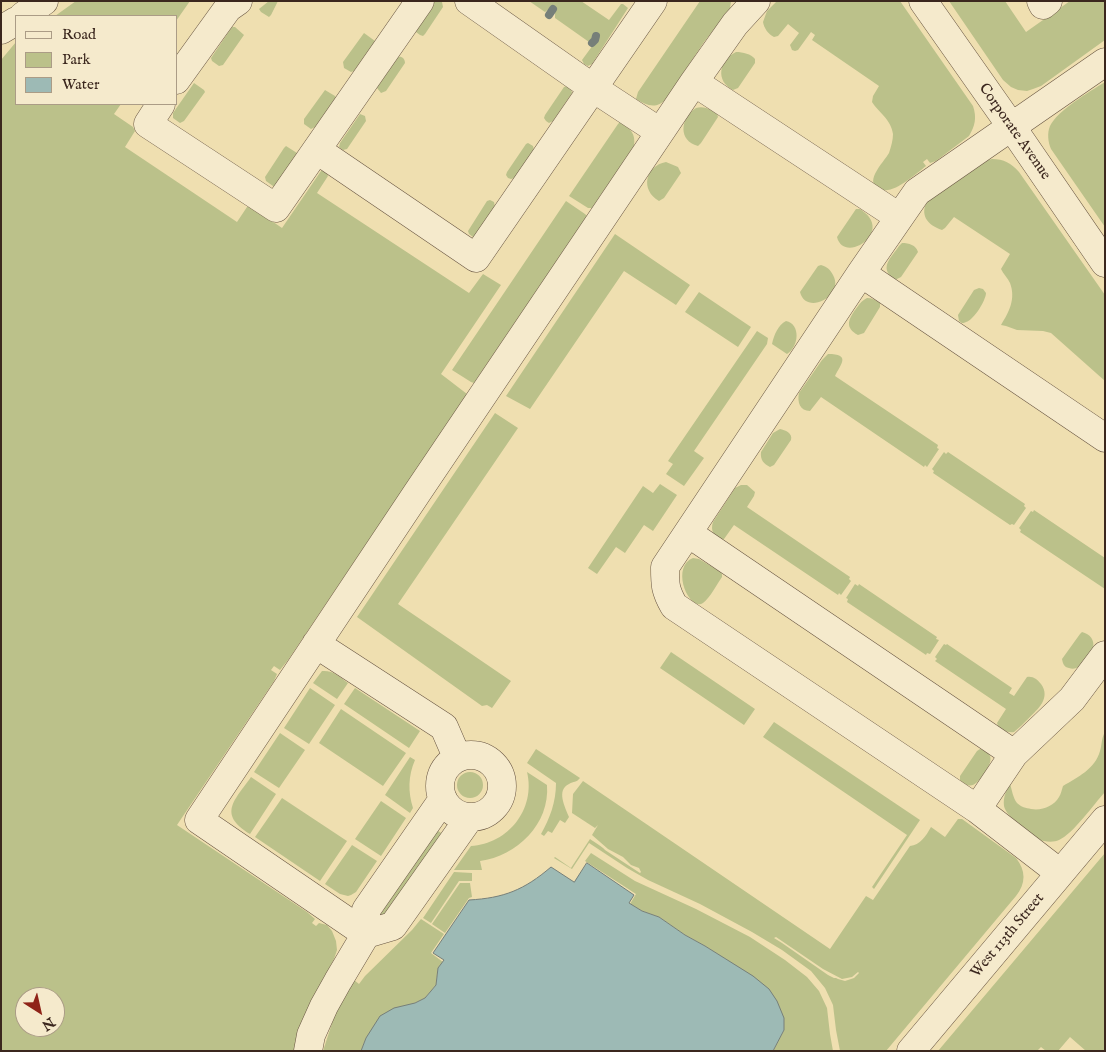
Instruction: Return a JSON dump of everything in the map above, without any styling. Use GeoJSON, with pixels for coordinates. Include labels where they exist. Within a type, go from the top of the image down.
{"type":"FeatureCollection","features":[{"type":"Feature","properties":{"kind":"street"},"geometry":{"type":"LineString","coordinates":[[24,15],[44,1]]}},
{"type":"Feature","properties":{"kind":"street"},"geometry":{"type":"LineString","coordinates":[[178,77],[228,8],[238,1]]}},
{"type":"Feature","properties":{"kind":"street"},"geometry":{"type":"LineString","coordinates":[[160,105],[148,124],[276,208],[420,1]]}},
{"type":"Feature","properties":{"kind":"street"},"geometry":{"type":"LineString","coordinates":[[469,1],[593,88],[660,132]]}},
{"type":"Feature","properties":{"kind":"street"},"geometry":{"type":"LineString","coordinates":[[317,150],[476,258],[653,1]]}},
{"type":"Feature","properties":{"kind":"street"},"geometry":{"type":"LineString","coordinates":[[366,934],[198,820],[694,82],[735,24],[756,1]]}},
{"type":"Feature","properties":{"kind":"street","name":"Corporate Avenue"},"geometry":{"type":"LineString","coordinates":[[923,1],[1105,263]]}},
{"type":"Feature","properties":{"kind":"street"},"geometry":{"type":"LineString","coordinates":[[1041,1],[1043,5],[1048,1]]}},
{"type":"Feature","properties":{"kind":"street"},"geometry":{"type":"LineString","coordinates":[[1,30],[15,22]]}},
{"type":"Feature","properties":{"kind":"street"},"geometry":{"type":"LineString","coordinates":[[1060,873],[978,809],[674,606],[667,594],[665,567],[917,192],[1105,62]]}},
{"type":"Feature","properties":{"kind":"street"},"geometry":{"type":"LineString","coordinates":[[694,82],[899,217]]}},
{"type":"Feature","properties":{"kind":"street"},"geometry":{"type":"LineString","coordinates":[[861,273],[1105,438]]}},
{"type":"Feature","properties":{"kind":"street"},"geometry":{"type":"LineString","coordinates":[[688,533],[1014,754]]}},
{"type":"Feature","properties":{"kind":"street"},"geometry":{"type":"LineString","coordinates":[[316,644],[444,727],[457,757]]}},
{"type":"Feature","properties":{"kind":"street"},"geometry":{"type":"LineString","coordinates":[[978,809],[1014,754],[1072,699],[1105,655]]}},
{"type":"Feature","properties":{"kind":"street"},"geometry":{"type":"LineString","coordinates":[[467,754],[478,755],[487,759],[500,774],[502,784],[501,795],[489,811],[480,816],[460,816],[450,810],[443,802],[439,782],[442,772],[448,763],[457,757],[467,754]]}},
{"type":"Feature","properties":{"kind":"street"},"geometry":{"type":"LineString","coordinates":[[308,1051],[311,1036],[324,1006],[366,934],[366,910],[442,799]]}},
{"type":"Feature","properties":{"kind":"street"},"geometry":{"type":"LineString","coordinates":[[366,934],[393,926],[470,817]]}},
{"type":"Feature","properties":{"kind":"street","name":"West 113th Street"},"geometry":{"type":"LineString","coordinates":[[911,1051],[1105,820]]}},
{"type":"Feature","properties":{"kind":"green space"},"geometry":{"type":"Polygon","coordinates":[[[76,1],[190,1],[178,18],[178,15],[56,15],[76,1]]]}},
{"type":"Feature","properties":{"kind":"green space"},"geometry":{"type":"Polygon","coordinates":[[[269,1],[278,1],[269,17],[259,9],[269,1]]]}},
{"type":"Feature","properties":{"kind":"green space"},"geometry":{"type":"Polygon","coordinates":[[[435,1],[442,2],[443,7],[425,34],[423,36],[420,35],[416,32],[417,29],[435,1]]]}},
{"type":"Feature","properties":{"kind":"green space"},"geometry":{"type":"Polygon","coordinates":[[[529,1],[581,1],[609,20],[621,4],[628,8],[592,64],[588,66],[582,60],[599,40],[599,35],[594,36],[589,42],[555,18],[553,9],[550,8],[545,12],[529,1]]]}},
{"type":"Feature","properties":{"kind":"green space"},"geometry":{"type":"Polygon","coordinates":[[[700,1],[731,1],[730,9],[704,42],[666,99],[655,105],[647,105],[636,99],[638,92],[700,1]]]}},
{"type":"Feature","properties":{"kind":"green space"},"geometry":{"type":"Polygon","coordinates":[[[777,1],[900,1],[973,106],[975,122],[969,136],[936,161],[930,163],[927,159],[923,162],[926,166],[900,186],[888,190],[876,187],[873,178],[889,153],[893,134],[890,124],[872,102],[879,86],[812,40],[815,35],[811,32],[798,50],[795,51],[792,50],[790,45],[799,33],[788,24],[778,36],[774,37],[770,34],[765,29],[763,22],[767,11],[777,1]]]}},
{"type":"Feature","properties":{"kind":"green space"},"geometry":{"type":"Polygon","coordinates":[[[949,1],[1005,1],[1026,32],[1070,1],[1105,1],[1105,40],[1041,86],[1027,91],[1018,90],[1003,80],[949,1]]]}},
{"type":"Feature","properties":{"kind":"green space"},"geometry":{"type":"Polygon","coordinates":[[[232,27],[235,27],[244,35],[223,65],[219,66],[211,58],[232,27]]]}},
{"type":"Feature","properties":{"kind":"green space"},"geometry":{"type":"Polygon","coordinates":[[[364,33],[375,41],[354,71],[351,72],[344,68],[343,62],[364,33]]]}},
{"type":"Feature","properties":{"kind":"green space"},"geometry":{"type":"Polygon","coordinates":[[[15,43],[15,105],[120,105],[114,114],[133,127],[135,131],[125,147],[237,222],[247,207],[250,206],[282,228],[323,170],[328,176],[317,193],[469,293],[483,274],[501,285],[441,374],[467,394],[288,660],[280,670],[274,666],[271,670],[277,674],[274,681],[177,825],[307,912],[315,919],[312,923],[316,926],[319,923],[327,925],[332,931],[337,950],[304,1017],[295,1051],[1,1051],[1,60],[15,43]]]}},
{"type":"Feature","properties":{"kind":"green space"},"geometry":{"type":"Polygon","coordinates":[[[736,52],[751,56],[755,59],[755,63],[738,88],[733,90],[723,81],[721,71],[726,60],[736,52]]]}},
{"type":"Feature","properties":{"kind":"green space"},"geometry":{"type":"Polygon","coordinates":[[[398,57],[403,58],[405,63],[386,91],[381,93],[377,88],[398,57]]]}},
{"type":"Feature","properties":{"kind":"green space"},"geometry":{"type":"Polygon","coordinates":[[[1105,82],[1105,227],[1051,149],[1048,135],[1050,126],[1060,114],[1074,102],[1105,82]]]}},
{"type":"Feature","properties":{"kind":"green space"},"geometry":{"type":"Polygon","coordinates":[[[194,83],[205,92],[184,121],[180,123],[173,118],[173,113],[194,83]]]}},
{"type":"Feature","properties":{"kind":"green space"},"geometry":{"type":"Polygon","coordinates":[[[567,86],[571,89],[572,93],[553,121],[549,123],[544,118],[545,115],[564,87],[567,86]]]}},
{"type":"Feature","properties":{"kind":"green space"},"geometry":{"type":"Polygon","coordinates":[[[325,90],[336,98],[315,127],[311,129],[304,124],[304,119],[325,90]]]}},
{"type":"Feature","properties":{"kind":"green space"},"geometry":{"type":"Polygon","coordinates":[[[696,108],[709,109],[717,113],[718,117],[698,146],[687,139],[684,134],[684,123],[696,108]]]}},
{"type":"Feature","properties":{"kind":"green space"},"geometry":{"type":"Polygon","coordinates":[[[360,114],[365,116],[366,121],[347,149],[343,150],[339,147],[340,143],[360,114]]]}},
{"type":"Feature","properties":{"kind":"green space"},"geometry":{"type":"Polygon","coordinates":[[[621,121],[633,134],[634,146],[592,208],[588,208],[569,196],[621,121]]]}},
{"type":"Feature","properties":{"kind":"green space"},"geometry":{"type":"Polygon","coordinates":[[[528,143],[533,146],[534,150],[515,178],[508,178],[507,172],[528,143]]]}},
{"type":"Feature","properties":{"kind":"green space"},"geometry":{"type":"Polygon","coordinates":[[[286,146],[297,153],[275,186],[273,186],[266,181],[265,177],[286,146]]]}},
{"type":"Feature","properties":{"kind":"green space"},"geometry":{"type":"Polygon","coordinates":[[[992,159],[1007,162],[1019,172],[1105,295],[1105,381],[1051,333],[1017,330],[1001,325],[1012,300],[1010,283],[1001,269],[1010,254],[954,217],[942,230],[932,225],[926,218],[924,210],[928,200],[984,161],[992,159]]]}},
{"type":"Feature","properties":{"kind":"green space"},"geometry":{"type":"Polygon","coordinates":[[[666,162],[678,167],[681,173],[664,198],[659,201],[649,191],[648,179],[653,168],[666,162]]]}},
{"type":"Feature","properties":{"kind":"green space"},"geometry":{"type":"Polygon","coordinates":[[[487,201],[494,202],[495,207],[476,236],[473,237],[468,231],[487,201]]]}},
{"type":"Feature","properties":{"kind":"green space"},"geometry":{"type":"Polygon","coordinates":[[[566,201],[587,216],[474,383],[471,382],[452,370],[566,201]]]}},
{"type":"Feature","properties":{"kind":"green space"},"geometry":{"type":"Polygon","coordinates":[[[856,209],[860,209],[869,217],[872,232],[861,244],[847,247],[841,244],[837,237],[856,209]]]}},
{"type":"Feature","properties":{"kind":"green space"},"geometry":{"type":"Polygon","coordinates":[[[615,234],[690,285],[676,305],[624,271],[530,409],[506,396],[615,234]]]}},
{"type":"Feature","properties":{"kind":"green space"},"geometry":{"type":"Polygon","coordinates":[[[902,243],[912,245],[918,252],[901,277],[895,280],[890,276],[887,267],[890,259],[902,243]]]}},
{"type":"Feature","properties":{"kind":"green space"},"geometry":{"type":"Polygon","coordinates":[[[821,265],[831,271],[835,283],[834,290],[823,300],[816,303],[809,302],[804,299],[800,292],[818,266],[821,265]]]}},
{"type":"Feature","properties":{"kind":"green space"},"geometry":{"type":"Polygon","coordinates":[[[983,289],[986,293],[982,305],[972,318],[961,323],[958,315],[974,290],[983,289]]]}},
{"type":"Feature","properties":{"kind":"green space"},"geometry":{"type":"Polygon","coordinates":[[[699,292],[751,327],[738,347],[685,312],[699,292]]]}},
{"type":"Feature","properties":{"kind":"green space"},"geometry":{"type":"Polygon","coordinates":[[[867,298],[880,303],[880,307],[864,333],[858,335],[849,327],[849,320],[863,300],[867,298]]]}},
{"type":"Feature","properties":{"kind":"green space"},"geometry":{"type":"Polygon","coordinates":[[[786,321],[794,326],[797,336],[794,346],[787,354],[772,344],[777,331],[786,321]]]}},
{"type":"Feature","properties":{"kind":"green space"},"geometry":{"type":"Polygon","coordinates":[[[757,331],[768,338],[767,344],[694,451],[704,458],[684,486],[666,474],[673,464],[668,461],[757,331]]]}},
{"type":"Feature","properties":{"kind":"green space"},"geometry":{"type":"Polygon","coordinates":[[[828,354],[835,354],[842,358],[835,376],[938,445],[937,448],[939,449],[927,467],[925,465],[924,467],[821,397],[810,411],[802,408],[798,400],[799,393],[828,354]]]}},
{"type":"Feature","properties":{"kind":"green space"},"geometry":{"type":"Polygon","coordinates":[[[495,413],[518,428],[398,604],[511,681],[492,708],[487,705],[482,706],[357,617],[495,413]]]}},
{"type":"Feature","properties":{"kind":"green space"},"geometry":{"type":"Polygon","coordinates":[[[780,429],[790,434],[791,440],[774,465],[770,467],[763,461],[761,452],[773,433],[780,429]]]}},
{"type":"Feature","properties":{"kind":"green space"},"geometry":{"type":"Polygon","coordinates":[[[944,452],[946,454],[948,452],[1025,504],[1026,508],[1014,525],[1010,525],[933,473],[932,469],[944,452]]]}},
{"type":"Feature","properties":{"kind":"green space"},"geometry":{"type":"Polygon","coordinates":[[[660,484],[677,495],[653,531],[644,525],[625,553],[616,547],[597,574],[588,568],[643,486],[653,493],[660,484]]]}},
{"type":"Feature","properties":{"kind":"green space"},"geometry":{"type":"Polygon","coordinates":[[[747,485],[755,492],[747,507],[850,577],[851,581],[841,595],[839,593],[838,595],[734,525],[724,539],[715,536],[713,522],[735,488],[747,485]]]}},
{"type":"Feature","properties":{"kind":"green space"},"geometry":{"type":"Polygon","coordinates":[[[1034,510],[1105,558],[1105,589],[1020,532],[1019,528],[1031,511],[1033,512],[1034,510]]]}},
{"type":"Feature","properties":{"kind":"green space"},"geometry":{"type":"Polygon","coordinates":[[[693,558],[699,559],[722,574],[722,577],[708,598],[703,603],[698,604],[692,601],[688,595],[682,579],[686,563],[693,558]]]}},
{"type":"Feature","properties":{"kind":"green space"},"geometry":{"type":"Polygon","coordinates":[[[855,584],[858,586],[859,584],[937,637],[936,639],[939,640],[930,654],[927,653],[926,655],[847,602],[848,599],[846,598],[855,584]]]}},
{"type":"Feature","properties":{"kind":"green space"},"geometry":{"type":"Polygon","coordinates":[[[1082,632],[1091,638],[1093,648],[1081,666],[1073,669],[1067,668],[1062,659],[1082,632]]]}},
{"type":"Feature","properties":{"kind":"green space"},"geometry":{"type":"Polygon","coordinates":[[[944,644],[947,644],[1012,688],[1009,693],[1014,696],[1027,677],[1035,678],[1044,689],[1045,694],[1042,703],[1014,732],[1003,730],[997,723],[1006,709],[935,661],[937,659],[935,657],[944,644]]]}},
{"type":"Feature","properties":{"kind":"green space"},"geometry":{"type":"Polygon","coordinates":[[[671,652],[755,709],[744,725],[660,668],[671,652]]]}},
{"type":"Feature","properties":{"kind":"green space"},"geometry":{"type":"Polygon","coordinates":[[[322,671],[333,673],[348,683],[337,699],[313,683],[322,671]]]}},
{"type":"Feature","properties":{"kind":"green space"},"geometry":{"type":"Polygon","coordinates":[[[310,688],[335,705],[309,744],[284,728],[310,688]]]}},
{"type":"Feature","properties":{"kind":"green space"},"geometry":{"type":"Polygon","coordinates":[[[355,688],[420,731],[409,748],[344,704],[355,688]]]}},
{"type":"Feature","properties":{"kind":"green space"},"geometry":{"type":"Polygon","coordinates":[[[341,709],[406,753],[383,786],[319,743],[341,709]]]}},
{"type":"Feature","properties":{"kind":"green space"},"geometry":{"type":"Polygon","coordinates":[[[774,722],[920,820],[874,889],[872,887],[907,835],[763,737],[774,722]]]}},
{"type":"Feature","properties":{"kind":"green space"},"geometry":{"type":"Polygon","coordinates":[[[1105,732],[1105,792],[1071,832],[1057,841],[1044,841],[1033,836],[1010,816],[1004,806],[1004,800],[1010,784],[1016,801],[1022,806],[1035,809],[1051,805],[1059,797],[1063,786],[1085,772],[1094,763],[1098,757],[1105,732]]]}},
{"type":"Feature","properties":{"kind":"green space"},"geometry":{"type":"Polygon","coordinates":[[[280,733],[305,750],[279,788],[254,772],[280,733]]]}},
{"type":"Feature","properties":{"kind":"green space"},"geometry":{"type":"Polygon","coordinates":[[[536,749],[580,778],[563,790],[565,808],[569,817],[565,823],[560,820],[552,833],[548,831],[544,836],[541,834],[552,810],[556,783],[527,763],[536,749]]]}},
{"type":"Feature","properties":{"kind":"green space"},"geometry":{"type":"Polygon","coordinates":[[[980,749],[989,753],[990,764],[978,781],[973,785],[967,785],[960,780],[960,776],[980,749]]]}},
{"type":"Feature","properties":{"kind":"green space"},"geometry":{"type":"Polygon","coordinates":[[[410,757],[415,760],[410,778],[410,796],[413,808],[410,813],[385,795],[410,757]]]}},
{"type":"Feature","properties":{"kind":"green space"},"geometry":{"type":"Polygon","coordinates":[[[470,772],[479,776],[483,785],[479,794],[470,798],[461,794],[457,785],[461,776],[470,772]]]}},
{"type":"Feature","properties":{"kind":"green space"},"geometry":{"type":"Polygon","coordinates":[[[527,772],[547,785],[543,813],[537,825],[518,845],[507,852],[494,858],[480,861],[482,870],[454,870],[471,846],[497,839],[516,822],[523,811],[527,799],[529,786],[527,772]]]}},
{"type":"Feature","properties":{"kind":"green space"},"geometry":{"type":"Polygon","coordinates":[[[251,777],[276,794],[250,834],[234,820],[232,807],[239,793],[251,777]]]}},
{"type":"Feature","properties":{"kind":"green space"},"geometry":{"type":"Polygon","coordinates":[[[583,781],[830,949],[866,896],[873,900],[910,846],[920,842],[931,827],[945,837],[958,819],[962,819],[1016,858],[1022,868],[1024,877],[1022,886],[1016,896],[886,1051],[840,1051],[833,1005],[825,988],[811,971],[782,950],[700,904],[648,880],[589,843],[572,869],[554,858],[571,868],[590,839],[641,872],[639,868],[631,865],[623,857],[608,849],[592,835],[598,825],[595,828],[572,813],[573,794],[583,781]],[[776,937],[774,938],[834,978],[845,981],[854,978],[859,973],[842,979],[823,969],[776,937]]]}},
{"type":"Feature","properties":{"kind":"green space"},"geometry":{"type":"Polygon","coordinates":[[[282,798],[347,841],[320,881],[255,837],[282,798]]]}},
{"type":"Feature","properties":{"kind":"green space"},"geometry":{"type":"Polygon","coordinates":[[[381,801],[406,818],[381,856],[355,839],[381,801]]]}},
{"type":"Feature","properties":{"kind":"green space"},"geometry":{"type":"Polygon","coordinates":[[[434,828],[444,835],[386,916],[381,916],[380,912],[434,828]]]}},
{"type":"Feature","properties":{"kind":"green space"},"geometry":{"type":"Polygon","coordinates":[[[352,845],[377,861],[356,892],[348,896],[340,894],[325,884],[352,845]]]}},
{"type":"Feature","properties":{"kind":"green space"},"geometry":{"type":"Polygon","coordinates":[[[591,853],[635,881],[696,909],[750,937],[807,977],[819,991],[827,1008],[833,1051],[773,1051],[784,1030],[728,961],[659,917],[630,904],[636,894],[585,861],[591,853]]]}},
{"type":"Feature","properties":{"kind":"green space"},"geometry":{"type":"Polygon","coordinates":[[[1105,853],[1105,1051],[1086,1051],[1070,1037],[1058,1051],[1046,1051],[1041,1047],[1037,1051],[938,1051],[1105,853]]]}},
{"type":"Feature","properties":{"kind":"green space"},"geometry":{"type":"Polygon","coordinates":[[[454,872],[472,873],[472,881],[459,881],[431,923],[423,918],[454,872]]]}},
{"type":"Feature","properties":{"kind":"green space"},"geometry":{"type":"Polygon","coordinates":[[[460,883],[470,883],[472,897],[469,898],[445,933],[432,924],[460,883]]]}},
{"type":"Feature","properties":{"kind":"green space"},"geometry":{"type":"Polygon","coordinates":[[[421,919],[444,934],[431,953],[443,962],[438,968],[436,985],[425,998],[366,1038],[361,1051],[323,1051],[335,1014],[354,980],[359,984],[421,919]]]}},
{"type":"Feature","properties":{"kind":"water"},"geometry":{"type":"Polygon","coordinates":[[[587,863],[634,895],[629,903],[642,911],[659,917],[753,976],[769,989],[777,1001],[784,1018],[784,1030],[773,1051],[361,1051],[366,1038],[380,1016],[394,1008],[415,1003],[425,998],[436,985],[438,968],[444,960],[433,953],[469,900],[503,895],[513,891],[532,882],[551,867],[574,882],[587,863]]]}},
{"type":"Feature","properties":{"kind":"waterway"},"geometry":{"type":"LineString","coordinates":[[549,15],[553,9]]}},
{"type":"Feature","properties":{"kind":"waterway"},"geometry":{"type":"LineString","coordinates":[[592,43],[596,36]]}}]}
